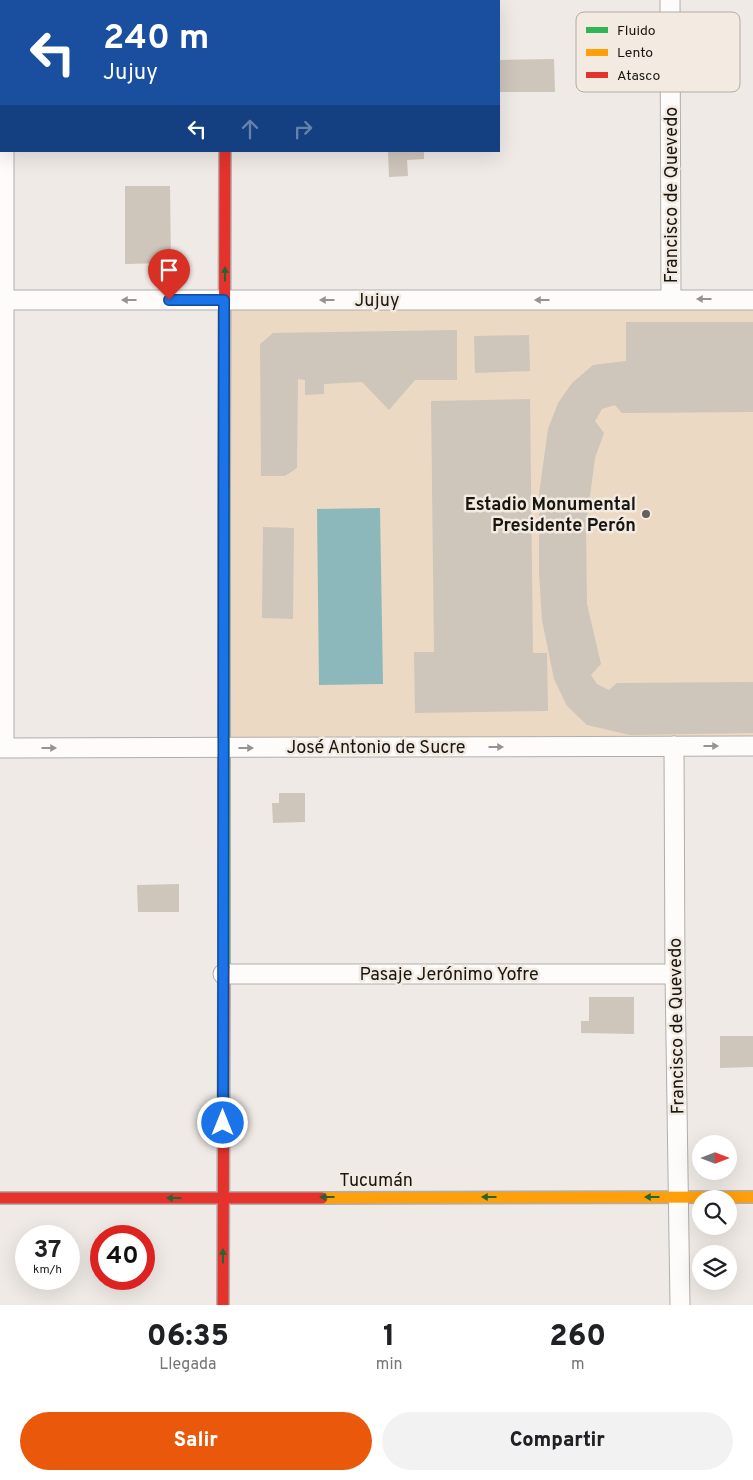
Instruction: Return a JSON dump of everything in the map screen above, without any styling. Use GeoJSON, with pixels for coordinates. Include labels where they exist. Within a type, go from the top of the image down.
{"type":"FeatureCollection","features":[{"type":"Feature","properties":{"kind":"street","name":"Francisco de Quevedo"},"geometry":{"type":"LineString","coordinates":[[670,92],[671,299]]}},
{"type":"Feature","properties":{"kind":"street"},"geometry":{"type":"LineString","coordinates":[[2,748],[4,152]]}},
{"type":"Feature","properties":{"kind":"street"},"geometry":{"type":"LineString","coordinates":[[223,1305],[225,152]]}},
{"type":"Feature","properties":{"kind":"street","name":"Jujuy"},"geometry":{"type":"LineString","coordinates":[[2,300],[753,300]]}},
{"type":"Feature","properties":{"kind":"street","name":"Francisco de Quevedo"},"geometry":{"type":"LineString","coordinates":[[674,746],[674,974],[680,1305]]}},
{"type":"Feature","properties":{"kind":"street","name":"José Antonio de Sucre"},"geometry":{"type":"LineString","coordinates":[[2,748],[753,746]]}},
{"type":"Feature","properties":{"kind":"street","name":"Pasaje Jerónimo Yofre"},"geometry":{"type":"LineString","coordinates":[[223,974],[674,974]]}},
{"type":"Feature","properties":{"kind":"street","name":"Tucumán"},"geometry":{"type":"LineString","coordinates":[[0,1198],[753,1197]]}},
{"type":"Feature","properties":{"kind":"shaded area"},"geometry":{"type":"Polygon","coordinates":[[[224,300],[753,300],[753,746],[224,748],[224,300]]]}},
{"type":"Feature","properties":{"kind":"water"},"geometry":{"type":"Polygon","coordinates":[[[380,508],[383,684],[319,685],[317,509],[380,508]]]}},
{"type":"Feature","properties":{"kind":"building"},"geometry":{"type":"Polygon","coordinates":[[[554,59],[555,92],[500,92],[500,60],[554,59]]]}},
{"type":"Feature","properties":{"kind":"building"},"geometry":{"type":"Polygon","coordinates":[[[388,152],[424,152],[424,159],[407,160],[408,176],[389,177],[388,152]]]}},
{"type":"Feature","properties":{"kind":"building"},"geometry":{"type":"Polygon","coordinates":[[[125,186],[170,186],[171,263],[125,264],[125,186]]]}},
{"type":"Feature","properties":{"kind":"building"},"geometry":{"type":"Polygon","coordinates":[[[626,322],[753,322],[753,412],[622,413],[615,405],[602,409],[595,421],[604,433],[595,458],[586,526],[587,604],[601,664],[591,675],[597,684],[609,690],[617,683],[753,682],[753,733],[630,735],[587,725],[567,706],[554,679],[542,620],[539,573],[539,494],[548,429],[558,403],[572,383],[593,365],[626,361],[626,322]]]}},
{"type":"Feature","properties":{"kind":"building"},"geometry":{"type":"Polygon","coordinates":[[[457,330],[457,380],[415,380],[389,410],[362,382],[324,384],[324,394],[305,395],[305,380],[298,379],[297,468],[285,476],[261,476],[260,344],[273,333],[457,330]]]}},
{"type":"Feature","properties":{"kind":"building"},"geometry":{"type":"Polygon","coordinates":[[[529,335],[530,371],[475,373],[474,336],[529,335]]]}},
{"type":"Feature","properties":{"kind":"building"},"geometry":{"type":"Polygon","coordinates":[[[530,399],[533,653],[547,653],[548,711],[415,713],[414,652],[434,652],[431,401],[530,399]]]}},
{"type":"Feature","properties":{"kind":"building"},"geometry":{"type":"Polygon","coordinates":[[[263,527],[294,528],[293,619],[262,618],[263,527]]]}},
{"type":"Feature","properties":{"kind":"building"},"geometry":{"type":"Polygon","coordinates":[[[279,793],[305,793],[305,822],[273,823],[272,803],[279,803],[279,793]]]}},
{"type":"Feature","properties":{"kind":"building"},"geometry":{"type":"Polygon","coordinates":[[[179,884],[179,912],[138,912],[137,885],[179,884]]]}},
{"type":"Feature","properties":{"kind":"building"},"geometry":{"type":"Polygon","coordinates":[[[589,997],[634,997],[634,1034],[581,1033],[581,1021],[589,1021],[589,997]]]}},
{"type":"Feature","properties":{"kind":"building"},"geometry":{"type":"Polygon","coordinates":[[[720,1036],[753,1036],[753,1067],[720,1068],[720,1036]]]}},
{"type":"Feature","properties":{"kind":"traffic: fast"},"geometry":{"type":"LineString","coordinates":[[224,488],[224,967]]}},
{"type":"Feature","properties":{"kind":"traffic: slow"},"geometry":{"type":"LineString","coordinates":[[322,1198],[753,1197]]}},
{"type":"Feature","properties":{"kind":"traffic: jam"},"geometry":{"type":"LineString","coordinates":[[224,488],[225,152]]}},
{"type":"Feature","properties":{"kind":"traffic: jam"},"geometry":{"type":"LineString","coordinates":[[223,1305],[224,967]]}},
{"type":"Feature","properties":{"kind":"traffic: jam"},"geometry":{"type":"LineString","coordinates":[[0,1198],[322,1198]]}},
{"type":"Feature","properties":{"kind":"place","name":"Estadio Monumental Presidente Perón"},"geometry":{"type":"Point","coordinates":[646,514]}},
{"type":"Feature","properties":{"kind":"route"},"geometry":{"type":"LineString","coordinates":[[169,300],[224,300],[223,1123]]}}]}
